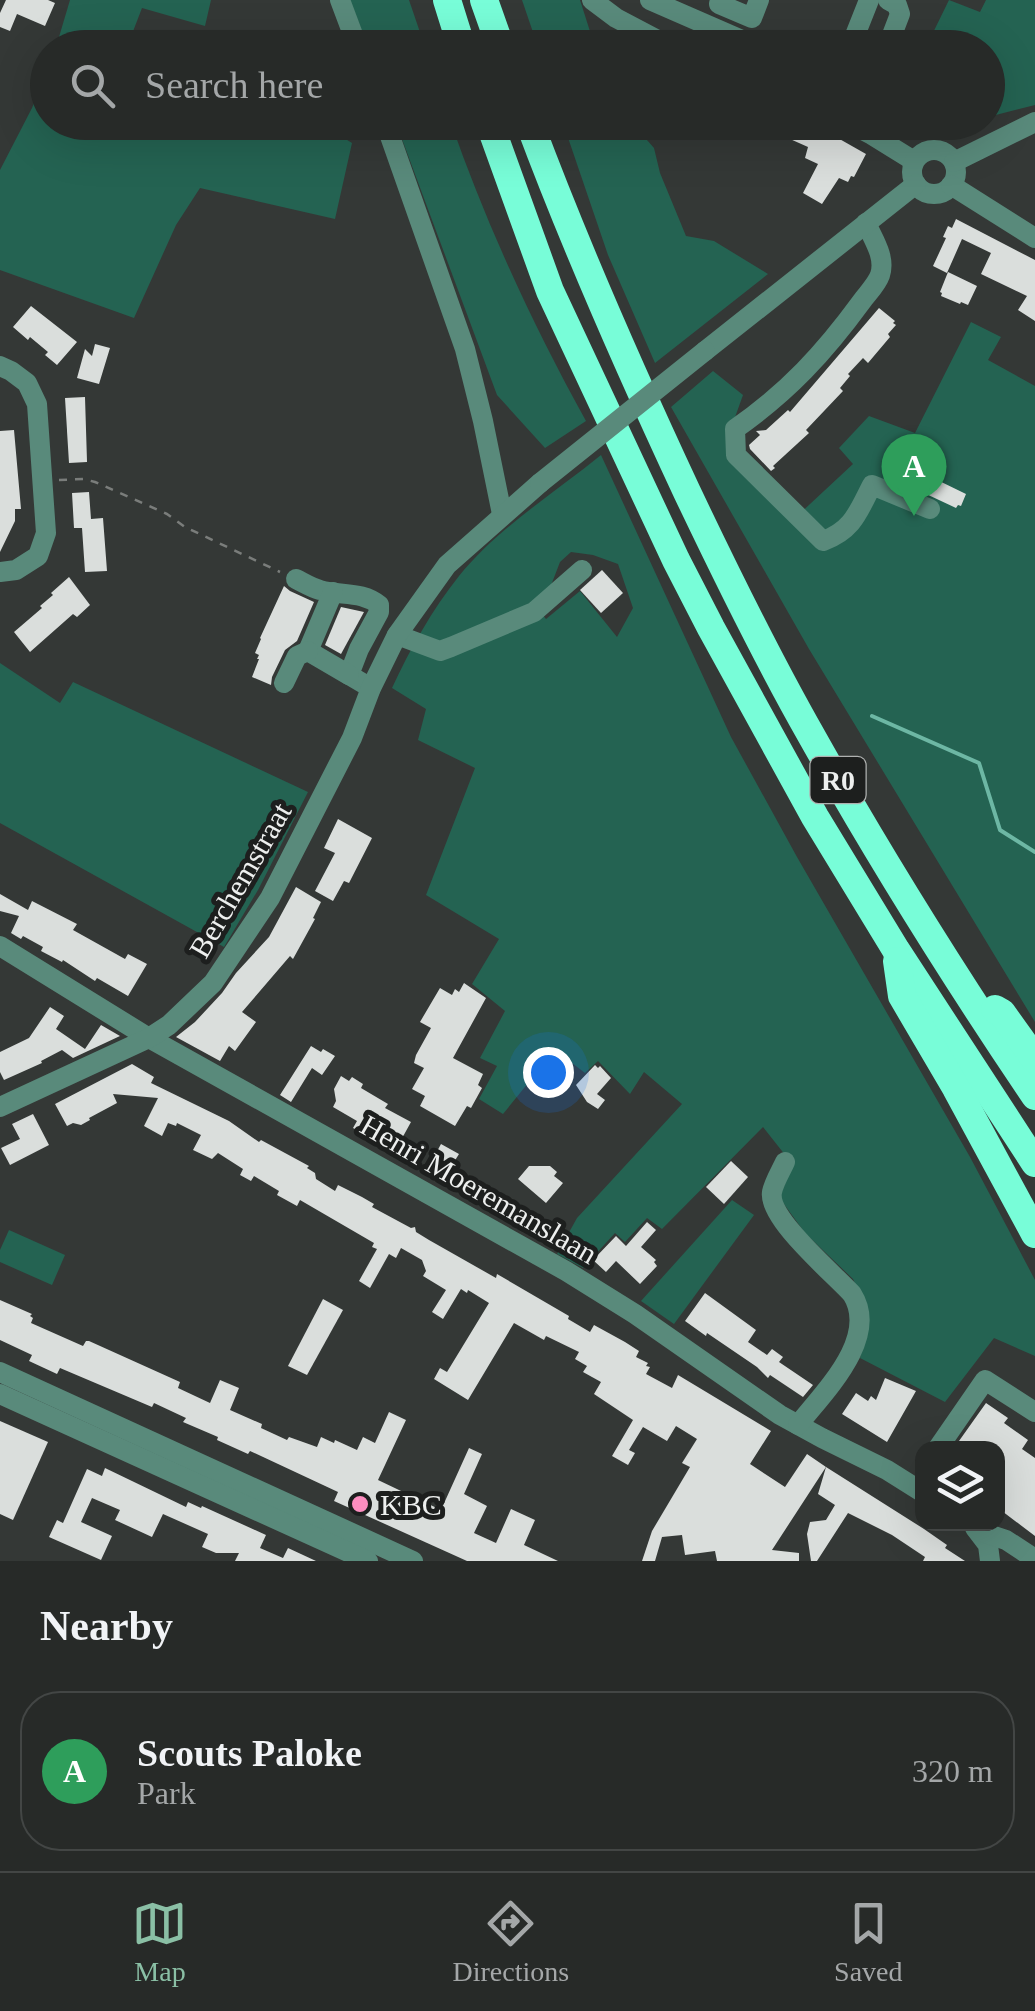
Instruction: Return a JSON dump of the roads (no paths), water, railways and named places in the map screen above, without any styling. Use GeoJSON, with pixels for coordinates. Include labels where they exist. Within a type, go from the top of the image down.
{"type":"FeatureCollection","features":[{"type":"Feature","properties":{"kind":"highway"},"geometry":{"type":"LineString","coordinates":[[446,0],[456,30]]}},
{"type":"Feature","properties":{"kind":"highway"},"geometry":{"type":"LineString","coordinates":[[484,0],[495,30]]}},
{"type":"Feature","properties":{"kind":"highway","name":"R0"},"geometry":{"type":"LineString","coordinates":[[495,140],[550,291],[676,560],[772,742],[896,950],[1035,1164]]}},
{"type":"Feature","properties":{"kind":"highway","name":"R0"},"geometry":{"type":"LineString","coordinates":[[536,140],[581,258],[640,392],[746,612],[818,747],[1035,1096]]}},
{"type":"Feature","properties":{"kind":"highway"},"geometry":{"type":"LineString","coordinates":[[896,950],[902,996],[1035,1234]]}},
{"type":"Feature","properties":{"kind":"highway"},"geometry":{"type":"LineString","coordinates":[[968,993],[1002,1013],[1035,1059]]}},
{"type":"Feature","properties":{"kind":"street"},"geometry":{"type":"LineString","coordinates":[[340,0],[351,30]]}},
{"type":"Feature","properties":{"kind":"street"},"geometry":{"type":"LineString","coordinates":[[592,0],[639,30]]}},
{"type":"Feature","properties":{"kind":"street"},"geometry":{"type":"LineString","coordinates":[[650,0],[704,30]]}},
{"type":"Feature","properties":{"kind":"street"},"geometry":{"type":"LineString","coordinates":[[723,30],[727,5],[752,18],[760,0]]}},
{"type":"Feature","properties":{"kind":"street"},"geometry":{"type":"LineString","coordinates":[[857,30],[869,0]]}},
{"type":"Feature","properties":{"kind":"street"},"geometry":{"type":"LineString","coordinates":[[888,0],[898,5],[900,14],[894,30]]}},
{"type":"Feature","properties":{"kind":"street"},"geometry":{"type":"LineString","coordinates":[[1005,137],[1035,122]]}},
{"type":"Feature","properties":{"kind":"street"},"geometry":{"type":"LineString","coordinates":[[391,140],[464,350],[502,514]]}},
{"type":"Feature","properties":{"kind":"street"},"geometry":{"type":"LineString","coordinates":[[881,140],[914,162]]}},
{"type":"Feature","properties":{"kind":"street"},"geometry":{"type":"LineString","coordinates":[[954,162],[999,140]]}},
{"type":"Feature","properties":{"kind":"street"},"geometry":{"type":"LineString","coordinates":[[928,150],[950,156],[954,162],[956,172],[951,185],[937,193],[926,192],[916,184],[914,162],[928,150]]}},
{"type":"Feature","properties":{"kind":"street","name":"Berchemstraat"},"geometry":{"type":"LineString","coordinates":[[0,1107],[149,1038],[170,1024],[213,983],[260,915],[352,738],[397,635],[447,565],[540,482],[916,184]]}},
{"type":"Feature","properties":{"kind":"street"},"geometry":{"type":"LineString","coordinates":[[951,185],[1035,238]]}},
{"type":"Feature","properties":{"kind":"street"},"geometry":{"type":"LineString","coordinates":[[866,224],[881,255],[880,276],[802,375],[735,429],[736,455],[823,541],[850,526],[872,485],[930,510]]}},
{"type":"Feature","properties":{"kind":"street"},"geometry":{"type":"LineString","coordinates":[[0,366],[26,383],[38,404],[46,533],[38,556],[16,570],[0,572]]}},
{"type":"Feature","properties":{"kind":"street"},"geometry":{"type":"LineString","coordinates":[[397,635],[440,651],[534,612],[582,570]]}},
{"type":"Feature","properties":{"kind":"street"},"geometry":{"type":"LineString","coordinates":[[296,579],[320,590],[362,596],[379,605],[349,675]]}},
{"type":"Feature","properties":{"kind":"street"},"geometry":{"type":"LineString","coordinates":[[284,683],[297,656],[308,651],[333,592]]}},
{"type":"Feature","properties":{"kind":"street"},"geometry":{"type":"LineString","coordinates":[[308,651],[372,688]]}},
{"type":"Feature","properties":{"kind":"street","name":"Henri Moeremanslaan"},"geometry":{"type":"LineString","coordinates":[[0,946],[149,1038],[601,1292],[798,1425],[915,1481]]}},
{"type":"Feature","properties":{"kind":"street"},"geometry":{"type":"LineString","coordinates":[[786,1162],[772,1192],[772,1203],[797,1239],[852,1294],[859,1315],[858,1334],[848,1360],[798,1425]]}},
{"type":"Feature","properties":{"kind":"street"},"geometry":{"type":"LineString","coordinates":[[0,1372],[368,1561]]}},
{"type":"Feature","properties":{"kind":"street"},"geometry":{"type":"LineString","coordinates":[[943,1441],[985,1380],[1035,1412]]}},
{"type":"Feature","properties":{"kind":"street"},"geometry":{"type":"LineString","coordinates":[[0,1394],[413,1561]]}},
{"type":"Feature","properties":{"kind":"street"},"geometry":{"type":"LineString","coordinates":[[976,1531],[988,1545],[990,1561]]}},
{"type":"Feature","properties":{"kind":"street"},"geometry":{"type":"LineString","coordinates":[[983,1531],[1035,1559]]}},
{"type":"Feature","properties":{"kind":"waterway"},"geometry":{"type":"LineString","coordinates":[[872,716],[979,763],[1000,830],[1035,852]]}},
{"type":"Feature","properties":{"kind":"place","name":"Scouts Paloke"},"geometry":{"type":"Point","coordinates":[914,516]}},
{"type":"Feature","properties":{"kind":"place","name":"KBC"},"geometry":{"type":"Point","coordinates":[360,1504]}}]}
